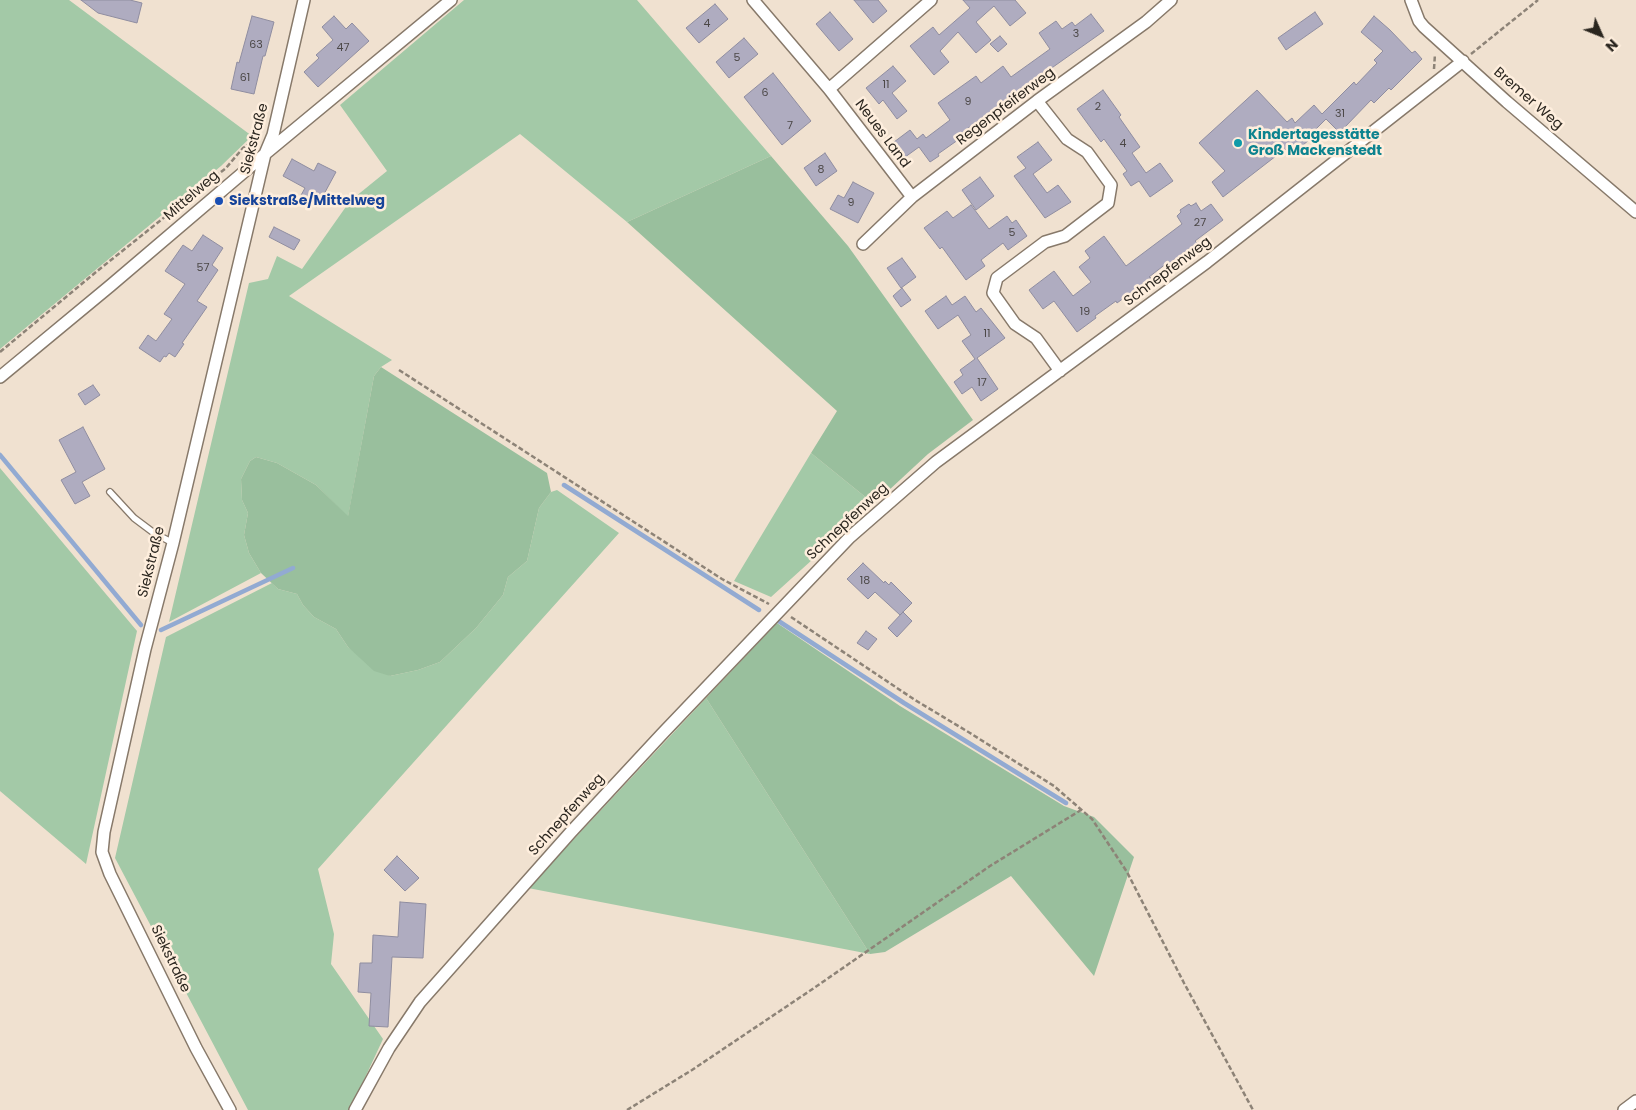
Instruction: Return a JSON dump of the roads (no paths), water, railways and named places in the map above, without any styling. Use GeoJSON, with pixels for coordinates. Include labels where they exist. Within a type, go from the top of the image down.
{"type":"FeatureCollection","features":[{"type":"Feature","properties":{"kind":"street","name":"Siekstraße"},"geometry":{"type":"LineString","coordinates":[[230,1110],[196,1048],[110,874],[102,852],[104,832],[143,658],[173,543],[265,154],[273,135],[304,0]]}},
{"type":"Feature","properties":{"kind":"street","name":"Mittelweg"},"geometry":{"type":"LineString","coordinates":[[0,377],[451,0]]}},
{"type":"Feature","properties":{"kind":"street","name":"Neues Land"},"geometry":{"type":"LineString","coordinates":[[753,0],[829,89],[912,197]]}},
{"type":"Feature","properties":{"kind":"street"},"geometry":{"type":"LineString","coordinates":[[829,89],[931,0]]}},
{"type":"Feature","properties":{"kind":"street","name":"Regenpfeiferweg"},"geometry":{"type":"LineString","coordinates":[[863,244],[912,197],[1037,101],[1146,22],[1171,0]]}},
{"type":"Feature","properties":{"kind":"street","name":"Bremer Weg"},"geometry":{"type":"LineString","coordinates":[[1411,0],[1419,21],[1424,26],[1507,102],[1636,212]]}},
{"type":"Feature","properties":{"kind":"street","name":"Schnepfenweg"},"geometry":{"type":"LineString","coordinates":[[355,1110],[389,1048],[420,1002],[578,825],[850,536],[936,462],[1207,262],[1463,61]]}},
{"type":"Feature","properties":{"kind":"street"},"geometry":{"type":"LineString","coordinates":[[1037,101],[1067,139],[1087,152],[1111,185],[1108,203],[1065,236],[1045,242],[997,278],[993,293],[1015,324],[1036,338],[1060,371]]}},
{"type":"Feature","properties":{"kind":"street"},"geometry":{"type":"LineString","coordinates":[[1624,1110],[1636,1100]]}},
{"type":"Feature","properties":{"kind":"lane"},"geometry":{"type":"LineString","coordinates":[[110,492],[134,518],[154,533],[173,543]]}},
{"type":"Feature","properties":{"kind":"waterway"},"geometry":{"type":"LineString","coordinates":[[0,455],[141,625]]}},
{"type":"Feature","properties":{"kind":"waterway"},"geometry":{"type":"LineString","coordinates":[[564,485],[759,610]]}},
{"type":"Feature","properties":{"kind":"waterway"},"geometry":{"type":"LineString","coordinates":[[161,630],[293,568]]}},
{"type":"Feature","properties":{"kind":"waterway"},"geometry":{"type":"LineString","coordinates":[[777,620],[904,703],[1066,803]]}},
{"type":"Feature","properties":{"kind":"place","name":"Kindertagesstätte Groß Mackenstedt"},"geometry":{"type":"Point","coordinates":[1238,143]}},
{"type":"Feature","properties":{"kind":"place","name":"Siekstraße/Mittelweg"},"geometry":{"type":"Point","coordinates":[219,201]}}]}
